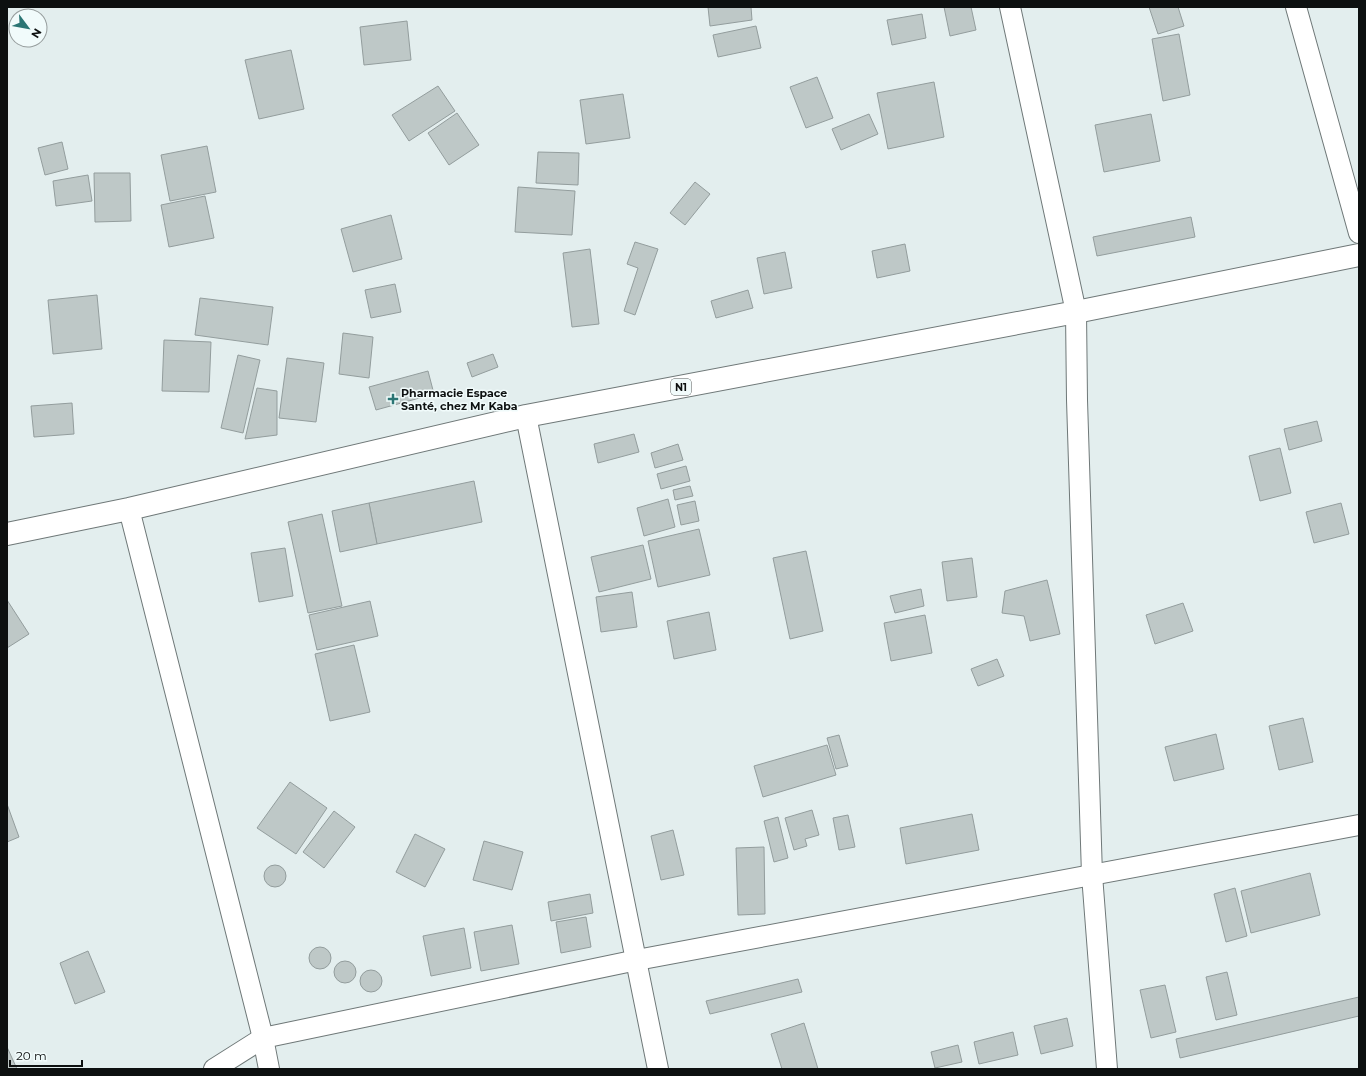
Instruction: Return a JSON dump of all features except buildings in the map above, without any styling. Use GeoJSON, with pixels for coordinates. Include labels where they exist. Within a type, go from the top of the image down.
{"type":"FeatureCollection","features":[{"type":"Feature","properties":{"kind":"highway","name":"N1"},"geometry":{"type":"LineString","coordinates":[[7,534],[129,510],[526,416],[1076,312],[1359,255]]}},
{"type":"Feature","properties":{"kind":"street"},"geometry":{"type":"LineString","coordinates":[[1010,7],[1076,312],[1077,400],[1092,875],[1107,1069]]}},
{"type":"Feature","properties":{"kind":"street"},"geometry":{"type":"LineString","coordinates":[[1296,7],[1359,233]]}},
{"type":"Feature","properties":{"kind":"street"},"geometry":{"type":"LineString","coordinates":[[526,416],[658,1069]]}},
{"type":"Feature","properties":{"kind":"street"},"geometry":{"type":"LineString","coordinates":[[129,510],[263,1038],[269,1069]]}},
{"type":"Feature","properties":{"kind":"street"},"geometry":{"type":"LineString","coordinates":[[214,1069],[263,1038],[637,960],[1359,825]]}},
{"type":"Feature","properties":{"kind":"place","name":"Pharmacie Espace Santé, chez Mr Kaba"},"geometry":{"type":"Point","coordinates":[393,399]}}]}
